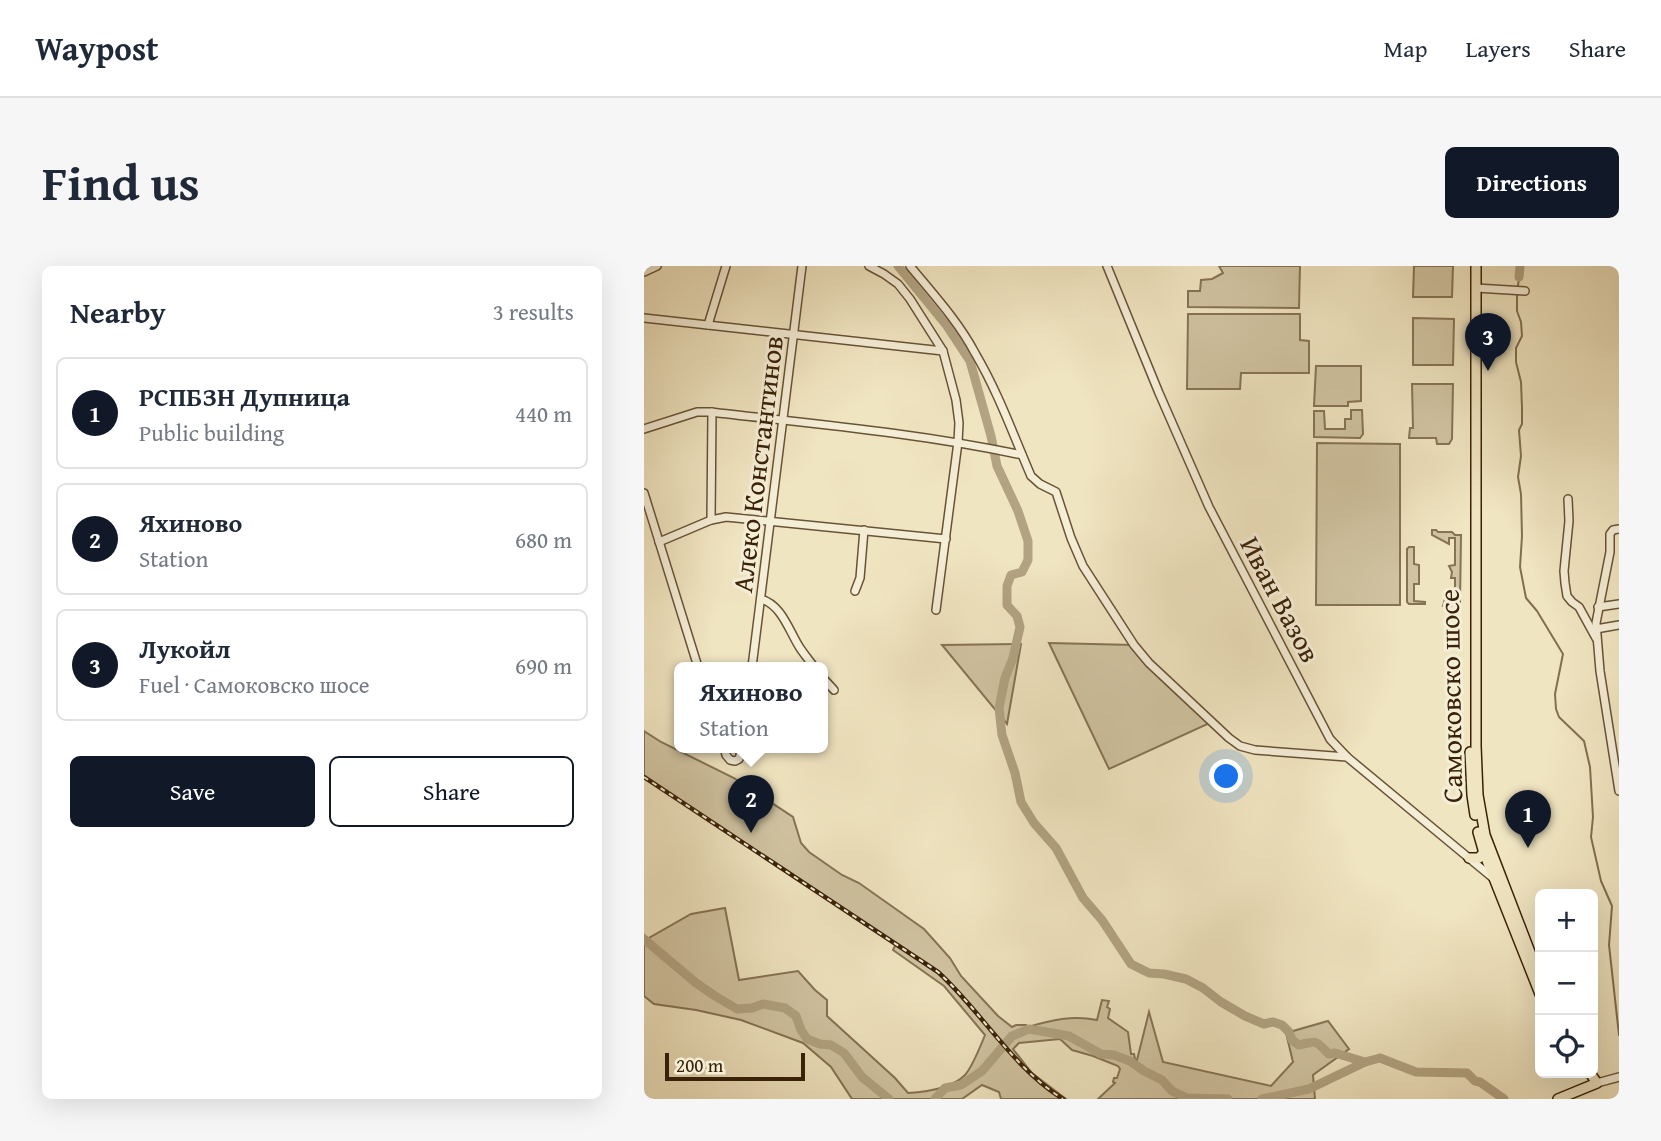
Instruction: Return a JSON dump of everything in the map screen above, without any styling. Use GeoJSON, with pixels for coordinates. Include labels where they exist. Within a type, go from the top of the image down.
{"type":"FeatureCollection","features":[{"type":"Feature","properties":{"kind":"main road","name":"Самоковско шосе"},"geometry":{"type":"LineString","coordinates":[[1476,266],[1475,428],[1471,456],[1470,772],[1476,820],[1495,880],[1535,981]]}},
{"type":"Feature","properties":{"kind":"main road","name":"Самоковско шосе"},"geometry":{"type":"LineString","coordinates":[[1486,849],[1505,888],[1535,965]]}},
{"type":"Feature","properties":{"kind":"main road"},"geometry":{"type":"LineString","coordinates":[[1469,858],[1479,858],[1486,849]]}},
{"type":"Feature","properties":{"kind":"main road"},"geometry":{"type":"LineString","coordinates":[[1558,1099],[1597,1083],[1594,1078]]}},
{"type":"Feature","properties":{"kind":"street"},"geometry":{"type":"LineString","coordinates":[[644,272],[657,266]]}},
{"type":"Feature","properties":{"kind":"street"},"geometry":{"type":"LineString","coordinates":[[708,325],[726,266]]}},
{"type":"Feature","properties":{"kind":"street","name":"Алеко Константинов"},"geometry":{"type":"LineString","coordinates":[[753,662],[802,266]]}},
{"type":"Feature","properties":{"kind":"street"},"geometry":{"type":"LineString","coordinates":[[869,266],[898,284],[911,299],[943,351],[956,400],[960,423],[936,610]]}},
{"type":"Feature","properties":{"kind":"street"},"geometry":{"type":"LineString","coordinates":[[910,266],[958,326],[975,352],[1034,480],[1056,492],[1083,566],[1149,663],[1235,743],[1246,748],[1347,757]]}},
{"type":"Feature","properties":{"kind":"street","name":"Иван Вазов"},"geometry":{"type":"LineString","coordinates":[[1107,266],[1209,507],[1330,739],[1347,757],[1505,888]]}},
{"type":"Feature","properties":{"kind":"street"},"geometry":{"type":"LineString","coordinates":[[1476,288],[1523,291]]}},
{"type":"Feature","properties":{"kind":"street"},"geometry":{"type":"LineString","coordinates":[[644,318],[943,351]]}},
{"type":"Feature","properties":{"kind":"street"},"geometry":{"type":"LineString","coordinates":[[644,429],[697,412],[712,412],[958,442],[1022,455]]}},
{"type":"Feature","properties":{"kind":"street"},"geometry":{"type":"LineString","coordinates":[[712,412],[712,520]]}},
{"type":"Feature","properties":{"kind":"street"},"geometry":{"type":"LineString","coordinates":[[644,493],[696,662]]}},
{"type":"Feature","properties":{"kind":"street"},"geometry":{"type":"LineString","coordinates":[[1569,499],[1564,583],[1567,596],[1579,607],[1596,639]]}},
{"type":"Feature","properties":{"kind":"street"},"geometry":{"type":"LineString","coordinates":[[659,542],[720,517],[946,539]]}},
{"type":"Feature","properties":{"kind":"street"},"geometry":{"type":"LineString","coordinates":[[1619,529],[1611,531],[1607,571],[1598,607],[1596,639],[1619,791]]}},
{"type":"Feature","properties":{"kind":"street"},"geometry":{"type":"LineString","coordinates":[[855,591],[860,578],[864,530]]}},
{"type":"Feature","properties":{"kind":"street"},"geometry":{"type":"LineString","coordinates":[[761,599],[776,608],[810,662]]}},
{"type":"Feature","properties":{"kind":"street"},"geometry":{"type":"LineString","coordinates":[[1598,607],[1619,604]]}},
{"type":"Feature","properties":{"kind":"street"},"geometry":{"type":"LineString","coordinates":[[1596,629],[1619,625]]}},
{"type":"Feature","properties":{"kind":"street"},"geometry":{"type":"LineString","coordinates":[[828,683],[834,690]]}},
{"type":"Feature","properties":{"kind":"street"},"geometry":{"type":"LineString","coordinates":[[725,753],[730,760],[735,761],[739,759],[740,753]]}},
{"type":"Feature","properties":{"kind":"street"},"geometry":{"type":"LineString","coordinates":[[1597,1083],[1617,1078]]}},
{"type":"Feature","properties":{"kind":"shaded area"},"geometry":{"type":"Polygon","coordinates":[[[1219,266],[1300,266],[1299,308],[1188,307],[1188,291],[1200,291],[1201,280],[1212,279],[1223,273],[1219,266]]]}},
{"type":"Feature","properties":{"kind":"shaded area"},"geometry":{"type":"Polygon","coordinates":[[[1414,266],[1453,266],[1452,297],[1413,297],[1414,266]]]}},
{"type":"Feature","properties":{"kind":"shaded area"},"geometry":{"type":"Polygon","coordinates":[[[1188,314],[1300,314],[1300,340],[1309,341],[1309,373],[1241,373],[1240,389],[1187,389],[1188,314]]]}},
{"type":"Feature","properties":{"kind":"shaded area"},"geometry":{"type":"Polygon","coordinates":[[[1413,318],[1454,319],[1453,365],[1413,365],[1413,318]]]}},
{"type":"Feature","properties":{"kind":"shaded area"},"geometry":{"type":"Polygon","coordinates":[[[1316,366],[1361,366],[1361,401],[1348,402],[1348,406],[1314,406],[1316,366]]]}},
{"type":"Feature","properties":{"kind":"shaded area"},"geometry":{"type":"Polygon","coordinates":[[[1412,384],[1453,384],[1452,439],[1449,444],[1437,444],[1436,438],[1409,438],[1410,428],[1413,428],[1412,384]]]}},
{"type":"Feature","properties":{"kind":"shaded area"},"geometry":{"type":"Polygon","coordinates":[[[1351,410],[1362,410],[1363,434],[1360,438],[1314,437],[1314,411],[1324,411],[1325,429],[1345,429],[1345,419],[1351,419],[1351,410]]]}},
{"type":"Feature","properties":{"kind":"shaded area"},"geometry":{"type":"Polygon","coordinates":[[[1317,443],[1400,444],[1400,605],[1316,605],[1317,443]]]}},
{"type":"Feature","properties":{"kind":"shaded area"},"geometry":{"type":"Polygon","coordinates":[[[1432,530],[1461,535],[1460,603],[1451,603],[1451,606],[1443,606],[1445,599],[1455,598],[1455,578],[1451,578],[1449,566],[1455,565],[1455,538],[1449,538],[1449,544],[1432,535],[1432,530]]]}},
{"type":"Feature","properties":{"kind":"shaded area"},"geometry":{"type":"Polygon","coordinates":[[[1409,547],[1414,547],[1414,564],[1419,565],[1419,584],[1414,584],[1414,601],[1425,604],[1407,602],[1409,547]]]}},
{"type":"Feature","properties":{"kind":"shaded area"},"geometry":{"type":"Polygon","coordinates":[[[1049,643],[1134,645],[1212,722],[1109,769],[1049,643]]]}},
{"type":"Feature","properties":{"kind":"shaded area"},"geometry":{"type":"Polygon","coordinates":[[[1021,644],[1007,724],[942,645],[1021,644]]]}},
{"type":"Feature","properties":{"kind":"shaded area"},"geometry":{"type":"Polygon","coordinates":[[[644,731],[674,748],[674,753],[683,753],[734,778],[793,817],[801,843],[809,852],[924,929],[950,958],[961,976],[998,1016],[1012,1027],[1028,1027],[1071,1018],[1097,1020],[1102,1000],[1109,1001],[1108,1018],[1128,1032],[1131,1054],[1134,1054],[1136,1064],[1149,1012],[1163,1062],[1271,1086],[1293,1062],[1286,1033],[1328,1021],[1349,1049],[1313,1075],[1315,1099],[1098,1099],[1115,1083],[1114,1078],[1117,1078],[1120,1069],[1093,1056],[1072,1050],[1060,1039],[1019,1043],[1013,1049],[1032,1073],[1066,1099],[1001,1099],[999,1092],[982,1085],[962,1099],[852,1099],[831,1067],[803,1043],[741,1020],[654,1004],[644,996],[644,935],[647,939],[691,914],[725,908],[739,980],[798,971],[827,1000],[827,1016],[908,1093],[938,1089],[959,1080],[971,1067],[985,1035],[944,986],[893,950],[896,944],[644,777],[644,731]]]}},
{"type":"Feature","properties":{"kind":"waterway"},"geometry":{"type":"LineString","coordinates":[[898,266],[947,326],[970,361],[997,466],[1018,511],[1028,541],[1028,560],[1022,572],[1011,575],[1007,586],[1007,605],[1017,616],[1020,627],[999,708],[1002,735],[1015,773],[1021,802],[1034,823],[1056,848],[1083,898],[1102,920],[1131,964],[1149,973],[1186,979],[1245,1016],[1264,1024],[1273,1022],[1282,1025],[1299,1045],[1316,1043],[1329,1054],[1335,1053],[1365,1062]]}},
{"type":"Feature","properties":{"kind":"waterway"},"geometry":{"type":"LineString","coordinates":[[1519,277],[1520,266]]}},
{"type":"Feature","properties":{"kind":"waterway"},"geometry":{"type":"LineString","coordinates":[[1518,286],[1519,277]]}},
{"type":"Feature","properties":{"kind":"waterway"},"geometry":{"type":"LineString","coordinates":[[1517,292],[1517,311],[1522,336],[1516,348],[1522,408],[1518,477],[1522,536],[1520,567],[1526,598],[1563,654],[1555,694],[1556,709],[1559,717],[1584,741],[1590,767],[1593,817],[1591,837],[1601,881],[1612,906],[1609,945],[1619,1035]]}},
{"type":"Feature","properties":{"kind":"waterway"},"geometry":{"type":"LineString","coordinates":[[644,939],[696,983],[737,1009],[763,1004],[785,1008],[796,1016],[807,1039],[831,1045],[844,1053],[862,1077],[889,1099]]}},
{"type":"Feature","properties":{"kind":"waterway"},"geometry":{"type":"LineString","coordinates":[[935,1099],[945,1088],[961,1085],[982,1071],[1012,1036],[1029,1029],[1069,1036],[1101,1054],[1130,1061],[1162,1080],[1172,1091],[1187,1098],[1228,1099]]}},
{"type":"Feature","properties":{"kind":"waterway"},"geometry":{"type":"LineString","coordinates":[[1262,1099],[1309,1089],[1365,1062],[1380,1058],[1416,1072],[1467,1073],[1504,1099]]}},
{"type":"Feature","properties":{"kind":"railway"},"geometry":{"type":"LineString","coordinates":[[644,777],[938,972],[1028,1071],[1063,1099]]}},
{"type":"Feature","properties":{"kind":"place","name":"Лукойл"},"geometry":{"type":"Point","coordinates":[1488,371]}},
{"type":"Feature","properties":{"kind":"place","name":"Яхиново"},"geometry":{"type":"Point","coordinates":[751,833]}},
{"type":"Feature","properties":{"kind":"place","name":"РСПБЗН Дупница"},"geometry":{"type":"Point","coordinates":[1528,848]}}]}
